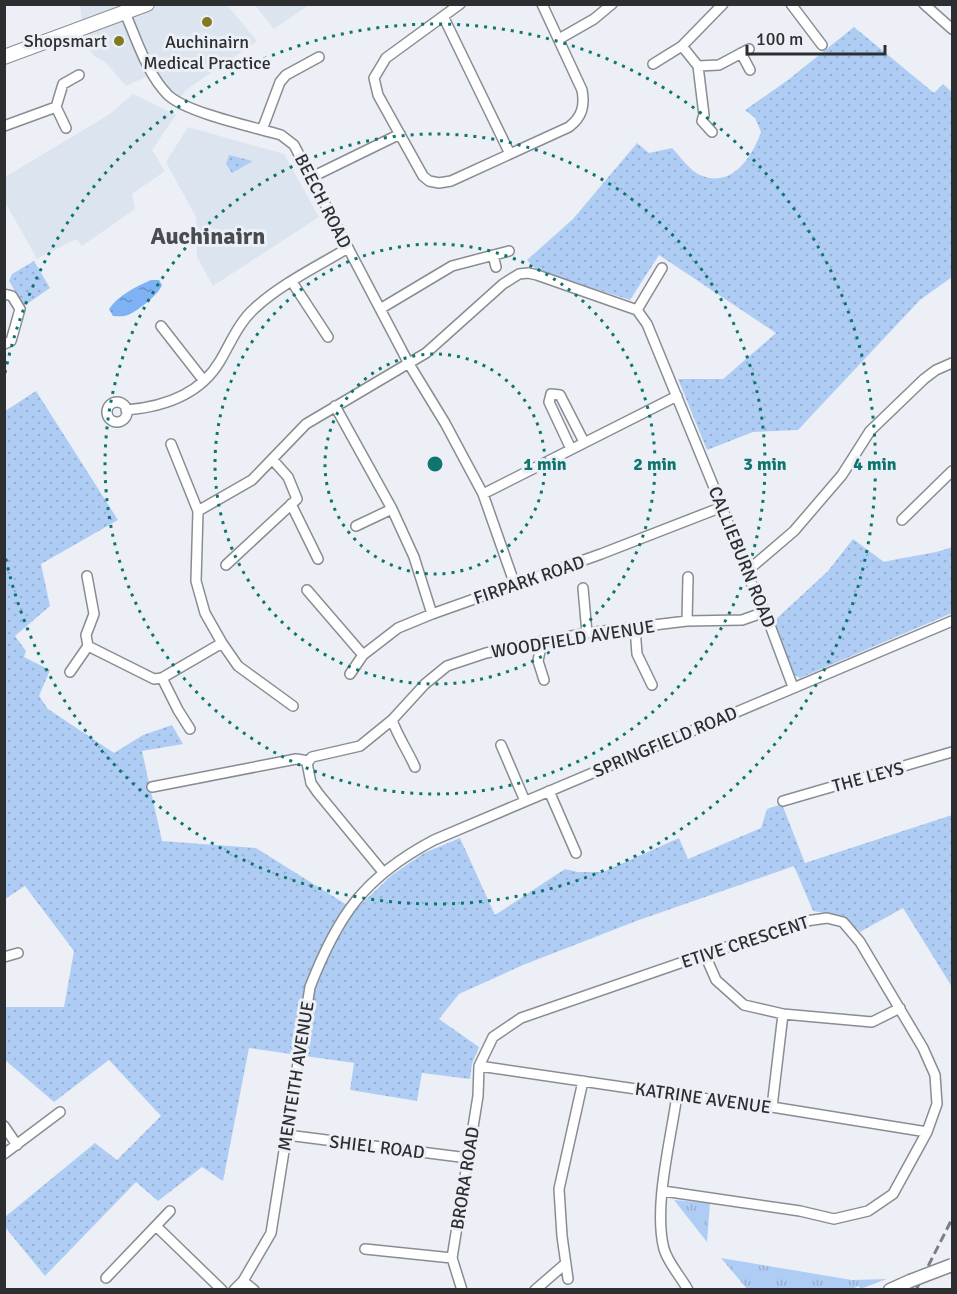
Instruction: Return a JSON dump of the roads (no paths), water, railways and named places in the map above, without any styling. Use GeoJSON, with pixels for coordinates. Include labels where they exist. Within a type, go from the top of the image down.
{"type":"FeatureCollection","features":[{"type":"Feature","properties":{"kind":"main road"},"geometry":{"type":"LineString","coordinates":[[4,57],[147,4]]}},
{"type":"Feature","properties":{"kind":"street"},"geometry":{"type":"LineString","coordinates":[[460,4],[444,18],[386,58],[374,78],[378,95],[423,176],[429,181],[439,183],[510,154],[569,127],[578,120],[584,101],[582,90],[542,4]]}},
{"type":"Feature","properties":{"kind":"street"},"geometry":{"type":"LineString","coordinates":[[559,39],[594,19],[612,4]]}},
{"type":"Feature","properties":{"kind":"street"},"geometry":{"type":"LineString","coordinates":[[653,64],[682,46],[723,4]]}},
{"type":"Feature","properties":{"kind":"street"},"geometry":{"type":"LineString","coordinates":[[791,4],[822,45]]}},
{"type":"Feature","properties":{"kind":"street"},"geometry":{"type":"LineString","coordinates":[[924,4],[952,29]]}},
{"type":"Feature","properties":{"kind":"street","name":"BEECH ROAD"},"geometry":{"type":"LineString","coordinates":[[125,14],[148,64],[170,97],[187,107],[281,135],[294,144],[409,364],[445,423],[483,494],[514,585]]}},
{"type":"Feature","properties":{"kind":"street"},"geometry":{"type":"LineString","coordinates":[[444,18],[510,154]]}},
{"type":"Feature","properties":{"kind":"street"},"geometry":{"type":"LineString","coordinates":[[682,46],[698,66],[704,115],[702,121],[712,132]]}},
{"type":"Feature","properties":{"kind":"street"},"geometry":{"type":"LineString","coordinates":[[698,66],[719,65],[745,51],[750,70]]}},
{"type":"Feature","properties":{"kind":"street"},"geometry":{"type":"LineString","coordinates":[[262,130],[280,82],[286,75],[319,57]]}},
{"type":"Feature","properties":{"kind":"street"},"geometry":{"type":"LineString","coordinates":[[66,128],[56,107],[63,84],[78,75]]}},
{"type":"Feature","properties":{"kind":"street"},"geometry":{"type":"LineString","coordinates":[[4,126],[56,107]]}},
{"type":"Feature","properties":{"kind":"street"},"geometry":{"type":"LineString","coordinates":[[312,177],[400,134]]}},
{"type":"Feature","properties":{"kind":"street"},"geometry":{"type":"LineString","coordinates":[[126,410],[158,406],[176,399],[204,381],[218,364],[241,323],[248,316],[276,291],[348,248]]}},
{"type":"Feature","properties":{"kind":"street"},"geometry":{"type":"LineString","coordinates":[[380,309],[452,266],[509,251]]}},
{"type":"Feature","properties":{"kind":"street"},"geometry":{"type":"LineString","coordinates":[[493,255],[496,267]]}},
{"type":"Feature","properties":{"kind":"street"},"geometry":{"type":"LineString","coordinates":[[198,512],[252,480],[306,424],[426,353],[503,284],[519,274],[537,275],[637,310],[662,268]]}},
{"type":"Feature","properties":{"kind":"street"},"geometry":{"type":"LineString","coordinates":[[292,282],[328,337]]}},
{"type":"Feature","properties":{"kind":"street"},"geometry":{"type":"LineString","coordinates":[[4,294],[12,296],[20,309],[11,340],[4,344]]}},
{"type":"Feature","properties":{"kind":"street","name":"CALLIEBURN ROAD"},"geometry":{"type":"LineString","coordinates":[[637,310],[647,324],[677,396],[793,687]]}},
{"type":"Feature","properties":{"kind":"street"},"geometry":{"type":"LineString","coordinates":[[161,326],[204,381]]}},
{"type":"Feature","properties":{"kind":"street"},"geometry":{"type":"LineString","coordinates":[[746,572],[794,531],[842,475],[870,431],[924,379],[936,370],[952,363]]}},
{"type":"Feature","properties":{"kind":"street"},"geometry":{"type":"LineString","coordinates":[[572,449],[549,402],[551,394],[560,395],[584,442]]}},
{"type":"Feature","properties":{"kind":"street"},"geometry":{"type":"LineString","coordinates":[[483,494],[677,396]]}},
{"type":"Feature","properties":{"kind":"street"},"geometry":{"type":"LineString","coordinates":[[335,406],[392,509],[414,557],[432,614]]}},
{"type":"Feature","properties":{"kind":"street"},"geometry":{"type":"LineString","coordinates":[[171,444],[198,512],[196,581],[205,613],[238,666],[293,706]]}},
{"type":"Feature","properties":{"kind":"street"},"geometry":{"type":"LineString","coordinates":[[226,565],[297,499],[288,477],[272,459]]}},
{"type":"Feature","properties":{"kind":"street"},"geometry":{"type":"LineString","coordinates":[[902,520],[952,471]]}},
{"type":"Feature","properties":{"kind":"street"},"geometry":{"type":"LineString","coordinates":[[291,504],[318,559]]}},
{"type":"Feature","properties":{"kind":"street","name":"FIRPARK ROAD"},"geometry":{"type":"LineString","coordinates":[[350,674],[363,655],[398,628],[722,507]]}},
{"type":"Feature","properties":{"kind":"street"},"geometry":{"type":"LineString","coordinates":[[356,526],[392,509]]}},
{"type":"Feature","properties":{"kind":"street"},"geometry":{"type":"LineString","coordinates":[[70,672],[88,646],[87,635],[94,614],[87,576]]}},
{"type":"Feature","properties":{"kind":"street"},"geometry":{"type":"LineString","coordinates":[[687,621],[688,577]]}},
{"type":"Feature","properties":{"kind":"street"},"geometry":{"type":"LineString","coordinates":[[583,588],[587,633]]}},
{"type":"Feature","properties":{"kind":"street"},"geometry":{"type":"LineString","coordinates":[[307,590],[363,655]]}},
{"type":"Feature","properties":{"kind":"street","name":"WOODFIELD AVENUE"},"geometry":{"type":"LineString","coordinates":[[152,787],[296,759],[309,765],[312,757],[360,746],[392,720],[425,684],[447,666],[486,653],[587,633],[687,621],[742,620],[765,612]]}},
{"type":"Feature","properties":{"kind":"street","name":"SPRINGFIELD ROAD"},"geometry":{"type":"LineString","coordinates":[[382,872],[434,840],[952,621]]}},
{"type":"Feature","properties":{"kind":"street"},"geometry":{"type":"LineString","coordinates":[[635,628],[637,654],[652,685]]}},
{"type":"Feature","properties":{"kind":"street"},"geometry":{"type":"LineString","coordinates":[[542,641],[538,661],[544,680]]}},
{"type":"Feature","properties":{"kind":"street"},"geometry":{"type":"LineString","coordinates":[[88,646],[153,679],[162,678],[222,643]]}},
{"type":"Feature","properties":{"kind":"street"},"geometry":{"type":"LineString","coordinates":[[162,678],[190,729]]}},
{"type":"Feature","properties":{"kind":"street"},"geometry":{"type":"LineString","coordinates":[[392,720],[415,767]]}},
{"type":"Feature","properties":{"kind":"street"},"geometry":{"type":"LineString","coordinates":[[501,745],[525,801]]}},
{"type":"Feature","properties":{"kind":"street","name":"THE LEYS"},"geometry":{"type":"LineString","coordinates":[[783,801],[952,752]]}},
{"type":"Feature","properties":{"kind":"street"},"geometry":{"type":"LineString","coordinates":[[309,765],[311,783],[382,872]]}},
{"type":"Feature","properties":{"kind":"street"},"geometry":{"type":"LineString","coordinates":[[549,791],[576,853]]}},
{"type":"Feature","properties":{"kind":"street","name":"MENTEITH AVENUE"},"geometry":{"type":"LineString","coordinates":[[234,1290],[243,1281],[271,1233],[310,987],[325,950],[347,910],[382,872]]}},
{"type":"Feature","properties":{"kind":"street","name":"ETIVE CRESCENT"},"geometry":{"type":"LineString","coordinates":[[478,1066],[493,1037],[521,1018],[799,922],[827,918],[843,922],[860,942],[900,1008],[923,1048],[935,1075],[937,1104],[927,1132],[893,1194],[868,1212],[834,1219],[800,1211],[663,1191]]}},
{"type":"Feature","properties":{"kind":"street"},"geometry":{"type":"LineString","coordinates":[[4,957],[18,953]]}},
{"type":"Feature","properties":{"kind":"street"},"geometry":{"type":"LineString","coordinates":[[705,955],[716,980],[744,1005],[783,1014],[872,1022],[900,1008]]}},
{"type":"Feature","properties":{"kind":"street"},"geometry":{"type":"LineString","coordinates":[[772,1107],[783,1014]]}},
{"type":"Feature","properties":{"kind":"street","name":"KATRINE AVENUE"},"geometry":{"type":"LineString","coordinates":[[478,1066],[772,1107],[927,1132]]}},
{"type":"Feature","properties":{"kind":"street","name":"BRORA ROAD"},"geometry":{"type":"LineString","coordinates":[[462,1290],[452,1258],[478,1096],[478,1066]]}},
{"type":"Feature","properties":{"kind":"street"},"geometry":{"type":"LineString","coordinates":[[568,1279],[559,1189],[583,1081]]}},
{"type":"Feature","properties":{"kind":"street"},"geometry":{"type":"LineString","coordinates":[[678,1095],[663,1191],[661,1220],[664,1251],[688,1290]]}},
{"type":"Feature","properties":{"kind":"street"},"geometry":{"type":"LineString","coordinates":[[4,1154],[60,1112]]}},
{"type":"Feature","properties":{"kind":"street"},"geometry":{"type":"LineString","coordinates":[[4,1126],[17,1145]]}},
{"type":"Feature","properties":{"kind":"street","name":"SHIEL ROAD"},"geometry":{"type":"LineString","coordinates":[[287,1135],[468,1158]]}},
{"type":"Feature","properties":{"kind":"street"},"geometry":{"type":"LineString","coordinates":[[106,1278],[170,1211]]}},
{"type":"Feature","properties":{"kind":"street"},"geometry":{"type":"LineString","coordinates":[[156,1226],[222,1290]]}},
{"type":"Feature","properties":{"kind":"street"},"geometry":{"type":"LineString","coordinates":[[365,1249],[452,1258]]}},
{"type":"Feature","properties":{"kind":"street"},"geometry":{"type":"LineString","coordinates":[[534,1290],[565,1264]]}},
{"type":"Feature","properties":{"kind":"street"},"geometry":{"type":"LineString","coordinates":[[890,1290],[952,1265]]}},
{"type":"Feature","properties":{"kind":"street"},"geometry":{"type":"LineString","coordinates":[[243,1281],[254,1290]]}},
{"type":"Feature","properties":{"kind":"water"},"geometry":{"type":"Polygon","coordinates":[[[151,280],[159,280],[162,285],[153,297],[128,315],[113,316],[109,309],[122,296],[151,280]]]}},
{"type":"Feature","properties":{"kind":"railway"},"geometry":{"type":"LineString","coordinates":[[916,1290],[952,1219]]}},
{"type":"Feature","properties":{"kind":"place","name":"Auchinairn Medical Practice"},"geometry":{"type":"Point","coordinates":[207,22]}},
{"type":"Feature","properties":{"kind":"place","name":"Shopsmart"},"geometry":{"type":"Point","coordinates":[119,41]}},
{"type":"Feature","properties":{"kind":"district","name":"Auchinairn"},"geometry":{"type":"Point","coordinates":[208,236]}}]}
